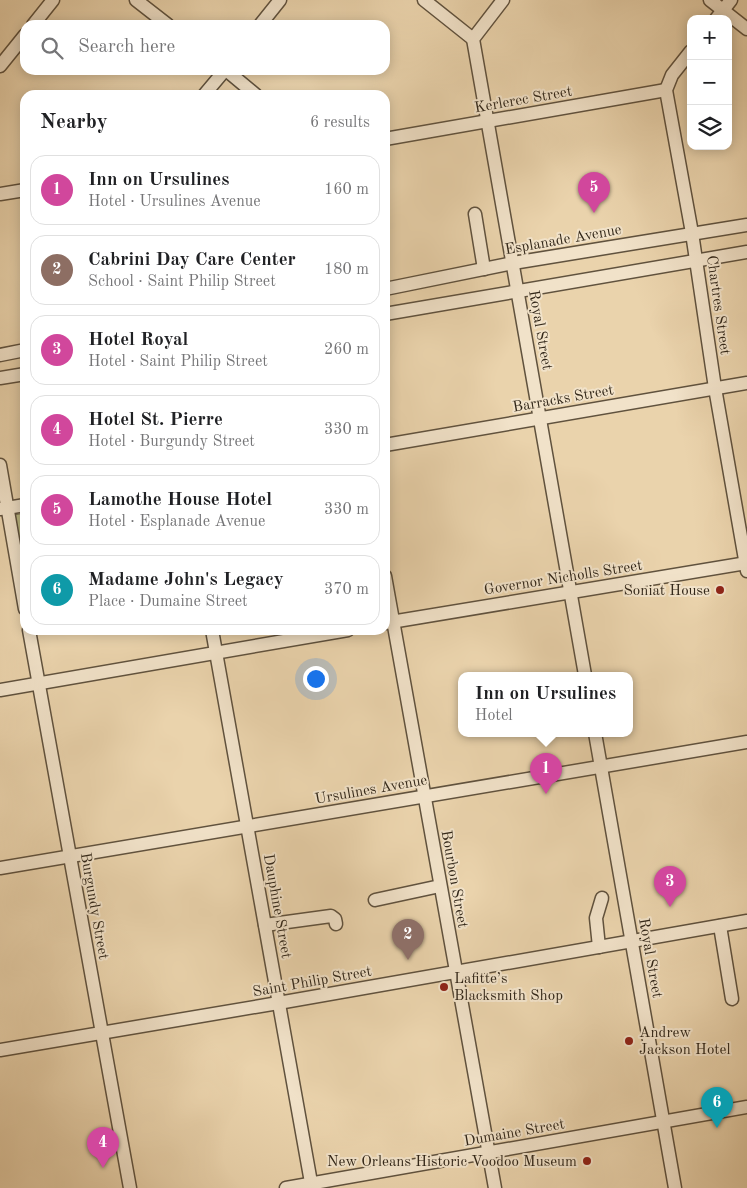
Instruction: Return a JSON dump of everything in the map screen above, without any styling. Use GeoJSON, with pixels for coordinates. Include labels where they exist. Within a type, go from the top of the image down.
{"type":"FeatureCollection","features":[{"type":"Feature","properties":{"kind":"street"},"geometry":{"type":"LineString","coordinates":[[37,20],[53,0]]}},
{"type":"Feature","properties":{"kind":"street"},"geometry":{"type":"LineString","coordinates":[[136,0],[162,20]]}},
{"type":"Feature","properties":{"kind":"street"},"geometry":{"type":"LineString","coordinates":[[264,20],[280,0]]}},
{"type":"Feature","properties":{"kind":"street"},"geometry":{"type":"LineString","coordinates":[[424,0],[473,38],[503,0]]}},
{"type":"Feature","properties":{"kind":"street"},"geometry":{"type":"LineString","coordinates":[[710,0],[747,29]]}},
{"type":"Feature","properties":{"kind":"street","name":"Royal Street"},"geometry":{"type":"LineString","coordinates":[[473,38],[584,672]]}},
{"type":"Feature","properties":{"kind":"street"},"geometry":{"type":"LineString","coordinates":[[0,66],[20,41]]}},
{"type":"Feature","properties":{"kind":"street"},"geometry":{"type":"LineString","coordinates":[[666,90],[672,75],[687,56]]}},
{"type":"Feature","properties":{"kind":"street"},"geometry":{"type":"LineString","coordinates":[[208,90],[221,75]]}},
{"type":"Feature","properties":{"kind":"street"},"geometry":{"type":"LineString","coordinates":[[231,75],[250,90]]}},
{"type":"Feature","properties":{"kind":"street","name":"Kerlerec Street"},"geometry":{"type":"LineString","coordinates":[[390,138],[666,90]]}},
{"type":"Feature","properties":{"kind":"street","name":"Chartres Street"},"geometry":{"type":"LineString","coordinates":[[666,90],[692,233],[715,388],[747,566]]}},
{"type":"Feature","properties":{"kind":"street"},"geometry":{"type":"LineString","coordinates":[[0,194],[20,191]]}},
{"type":"Feature","properties":{"kind":"street"},"geometry":{"type":"LineString","coordinates":[[475,214],[484,269]]}},
{"type":"Feature","properties":{"kind":"street","name":"Esplanade Avenue"},"geometry":{"type":"LineString","coordinates":[[390,288],[513,263],[747,225]]}},
{"type":"Feature","properties":{"kind":"street"},"geometry":{"type":"LineString","coordinates":[[390,313],[747,252]]}},
{"type":"Feature","properties":{"kind":"street"},"geometry":{"type":"LineString","coordinates":[[0,355],[20,351]]}},
{"type":"Feature","properties":{"kind":"street"},"geometry":{"type":"LineString","coordinates":[[1,377],[20,375]]}},
{"type":"Feature","properties":{"kind":"street","name":"Barracks Street"},"geometry":{"type":"LineString","coordinates":[[390,444],[747,383]]}},
{"type":"Feature","properties":{"kind":"street"},"geometry":{"type":"LineString","coordinates":[[0,465],[4,509],[20,585]]}},
{"type":"Feature","properties":{"kind":"street"},"geometry":{"type":"LineString","coordinates":[[4,509],[20,506]]}},
{"type":"Feature","properties":{"kind":"street","name":"Governor Nicholls Street"},"geometry":{"type":"LineString","coordinates":[[390,623],[747,566]]}},
{"type":"Feature","properties":{"kind":"street","name":"Bourbon Street"},"geometry":{"type":"LineString","coordinates":[[390,628],[424,797],[495,1188]]}},
{"type":"Feature","properties":{"kind":"street","name":"Burgundy Street"},"geometry":{"type":"LineString","coordinates":[[30,635],[130,1188]]}},
{"type":"Feature","properties":{"kind":"street","name":"Dauphine Street"},"geometry":{"type":"LineString","coordinates":[[213,635],[312,1185]]}},
{"type":"Feature","properties":{"kind":"street"},"geometry":{"type":"LineString","coordinates":[[0,690],[320,635]]}},
{"type":"Feature","properties":{"kind":"street","name":"Royal Street"},"geometry":{"type":"LineString","coordinates":[[597,737],[675,1188]]}},
{"type":"Feature","properties":{"kind":"street","name":"Ursulines Avenue"},"geometry":{"type":"LineString","coordinates":[[0,868],[747,742]]}},
{"type":"Feature","properties":{"kind":"street"},"geometry":{"type":"LineString","coordinates":[[375,900],[440,886]]}},
{"type":"Feature","properties":{"kind":"street"},"geometry":{"type":"LineString","coordinates":[[599,947],[596,918],[602,898]]}},
{"type":"Feature","properties":{"kind":"street"},"geometry":{"type":"LineString","coordinates":[[265,925],[331,916],[335,919],[336,924]]}},
{"type":"Feature","properties":{"kind":"street","name":"Saint Philip Street"},"geometry":{"type":"LineString","coordinates":[[0,1050],[747,921]]}},
{"type":"Feature","properties":{"kind":"street"},"geometry":{"type":"LineString","coordinates":[[720,926],[732,999]]}},
{"type":"Feature","properties":{"kind":"street","name":"Dumaine Street"},"geometry":{"type":"LineString","coordinates":[[286,1188],[312,1185],[747,1107]]}},
{"type":"Feature","properties":{"kind":"shaded area"},"geometry":{"type":"Polygon","coordinates":[[[20,514],[20,551],[14,515],[20,514]]]}},
{"type":"Feature","properties":{"kind":"place","name":"Lamothe House Hotel"},"geometry":{"type":"Point","coordinates":[594,213]}},
{"type":"Feature","properties":{"kind":"place","name":"Soniat House"},"geometry":{"type":"Point","coordinates":[720,590]}},
{"type":"Feature","properties":{"kind":"place","name":"Inn on Ursulines"},"geometry":{"type":"Point","coordinates":[546,794]}},
{"type":"Feature","properties":{"kind":"place","name":"Hotel Royal"},"geometry":{"type":"Point","coordinates":[670,907]}},
{"type":"Feature","properties":{"kind":"place","name":"Cabrini Day Care Center"},"geometry":{"type":"Point","coordinates":[408,960]}},
{"type":"Feature","properties":{"kind":"place","name":"Lafitte’s Blacksmith Shop"},"geometry":{"type":"Point","coordinates":[444,987]}},
{"type":"Feature","properties":{"kind":"place","name":"Andrew Jackson Hotel"},"geometry":{"type":"Point","coordinates":[629,1041]}},
{"type":"Feature","properties":{"kind":"place","name":"Madame John's Legacy"},"geometry":{"type":"Point","coordinates":[717,1128]}},
{"type":"Feature","properties":{"kind":"place","name":"New Orleans Historic Voodoo Museum"},"geometry":{"type":"Point","coordinates":[587,1161]}},
{"type":"Feature","properties":{"kind":"place","name":"Hotel St. Pierre"},"geometry":{"type":"Point","coordinates":[103,1168]}}]}
